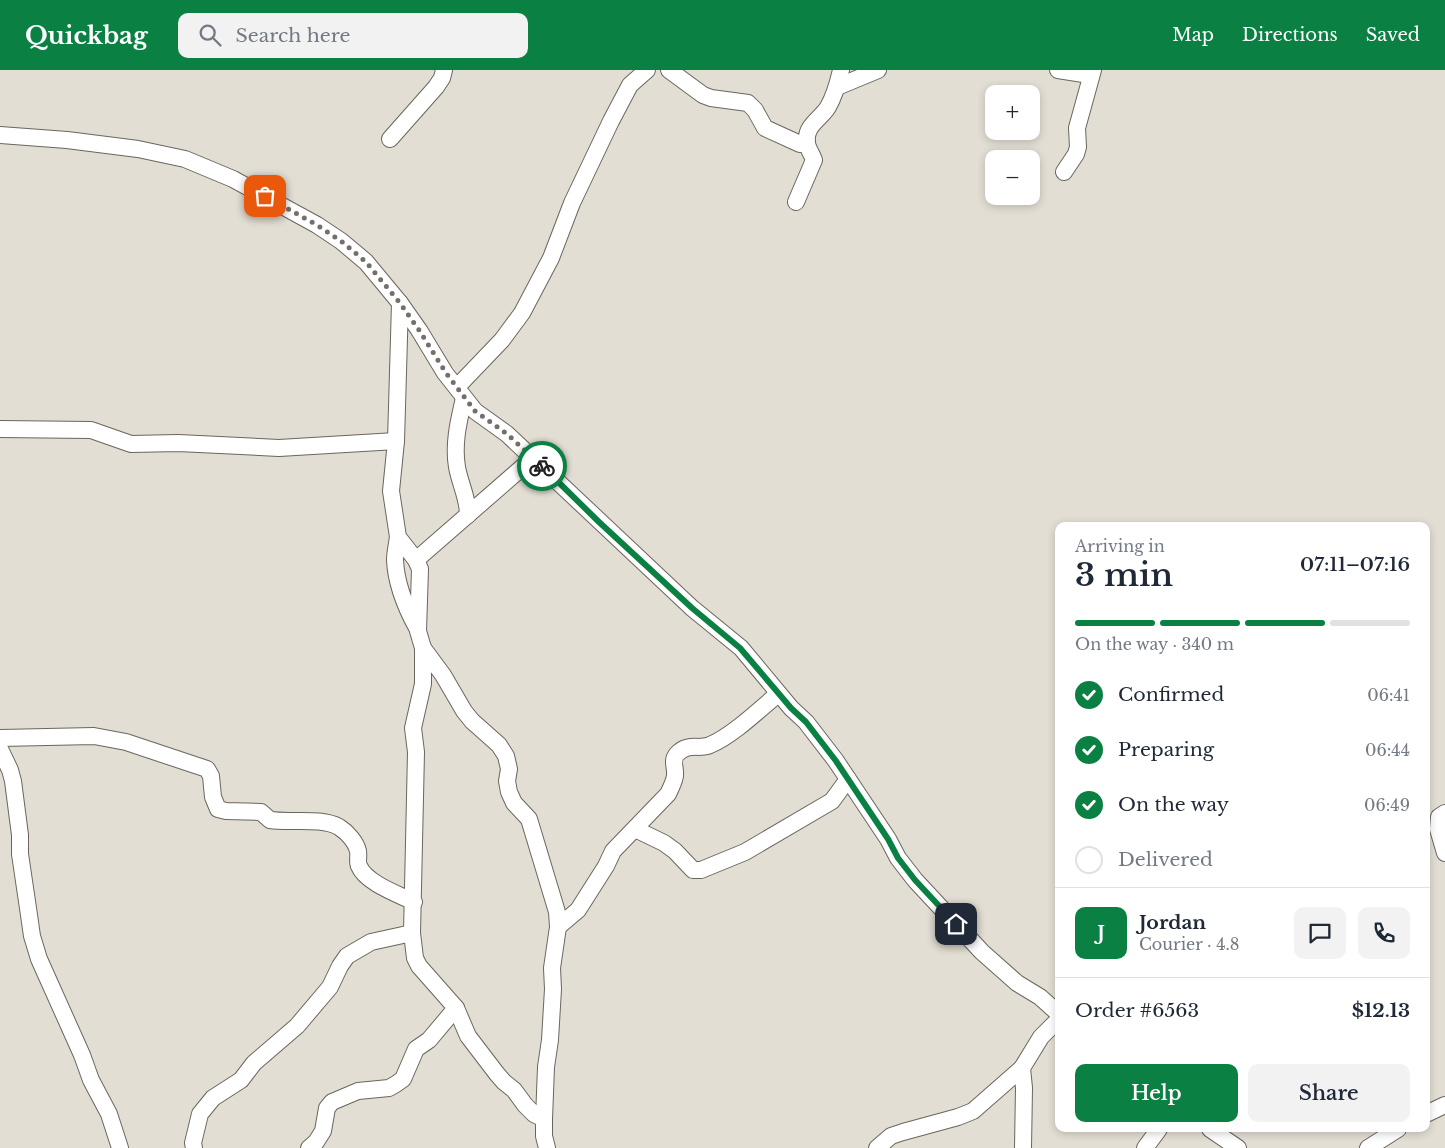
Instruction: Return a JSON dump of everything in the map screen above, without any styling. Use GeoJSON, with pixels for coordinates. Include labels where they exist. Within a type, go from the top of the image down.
{"type":"FeatureCollection","features":[{"type":"Feature","properties":{"kind":"street"},"geometry":{"type":"LineString","coordinates":[[390,139],[436,87],[442,78],[444,70]]}},
{"type":"Feature","properties":{"kind":"street"},"geometry":{"type":"LineString","coordinates":[[468,515],[468,502],[461,486],[457,464],[456,433],[460,393],[522,313],[551,258],[572,203],[611,121],[630,85],[647,70]]}},
{"type":"Feature","properties":{"kind":"street"},"geometry":{"type":"LineString","coordinates":[[669,70],[703,95],[711,98],[748,103],[755,110],[765,128],[800,144],[806,144]]}},
{"type":"Feature","properties":{"kind":"street"},"geometry":{"type":"LineString","coordinates":[[796,202],[814,164],[813,156],[806,144],[807,134],[813,122],[827,110],[837,87],[840,70]]}},
{"type":"Feature","properties":{"kind":"street"},"geometry":{"type":"LineString","coordinates":[[837,87],[852,74],[878,70]]}},
{"type":"Feature","properties":{"kind":"street"},"geometry":{"type":"LineString","coordinates":[[1058,70],[1092,72],[1077,128],[1078,146],[1076,154],[1064,172]]}},
{"type":"Feature","properties":{"kind":"street"},"geometry":{"type":"LineString","coordinates":[[0,134],[138,149],[185,159],[225,176],[282,205],[341,241],[366,262],[400,303],[460,393],[475,411],[507,434],[534,458],[599,522],[692,608],[740,648],[778,694],[806,722],[848,779],[888,839],[898,858],[915,880],[982,952],[1017,983],[1040,997],[1055,1010]]}},
{"type":"Feature","properties":{"kind":"street"},"geometry":{"type":"LineString","coordinates":[[400,303],[396,441],[391,491],[398,537],[395,560],[409,613],[418,631],[423,648],[422,684],[413,728],[416,752],[412,932],[415,958],[419,966],[456,1008],[468,1036],[476,1048],[525,1105],[534,1114],[544,1119]]}},
{"type":"Feature","properties":{"kind":"street"},"geometry":{"type":"LineString","coordinates":[[0,429],[91,430],[131,444],[178,443],[279,448],[396,441]]}},
{"type":"Feature","properties":{"kind":"street"},"geometry":{"type":"LineString","coordinates":[[416,560],[534,458]]}},
{"type":"Feature","properties":{"kind":"street"},"geometry":{"type":"LineString","coordinates":[[398,537],[416,560],[420,569],[418,631]]}},
{"type":"Feature","properties":{"kind":"street"},"geometry":{"type":"LineString","coordinates":[[423,648],[443,675],[464,711],[472,721],[499,745],[506,756],[509,769],[507,781],[509,792],[514,803],[529,819],[557,912],[558,927],[552,968],[553,996],[550,1040],[546,1067],[544,1136],[547,1148]]}},
{"type":"Feature","properties":{"kind":"street"},"geometry":{"type":"LineString","coordinates":[[558,927],[578,910],[614,851],[668,794],[676,773],[673,762],[676,755],[689,747],[709,746],[778,694]]}},
{"type":"Feature","properties":{"kind":"street"},"geometry":{"type":"LineString","coordinates":[[0,738],[94,736],[126,742],[195,764],[206,769],[211,776],[213,797],[218,809],[261,812],[270,820],[329,823],[339,827],[353,840],[358,850],[359,866],[366,875],[378,884],[414,902]]}},
{"type":"Feature","properties":{"kind":"street"},"geometry":{"type":"LineString","coordinates":[[0,750],[13,781],[32,936],[39,959],[82,1055],[91,1080],[109,1114],[121,1148]]}},
{"type":"Feature","properties":{"kind":"street"},"geometry":{"type":"LineString","coordinates":[[635,829],[664,843],[675,851],[693,870],[701,870],[745,852],[832,801],[848,779]]}},
{"type":"Feature","properties":{"kind":"street"},"geometry":{"type":"LineString","coordinates":[[1445,814],[1440,817],[1438,829],[1445,853]]}},
{"type":"Feature","properties":{"kind":"street"},"geometry":{"type":"LineString","coordinates":[[194,1148],[193,1143],[200,1114],[213,1098],[240,1080],[254,1063],[297,1026],[330,987],[347,956],[371,942],[412,932]]}},
{"type":"Feature","properties":{"kind":"street"},"geometry":{"type":"LineString","coordinates":[[309,1148],[316,1142],[323,1131],[326,1108],[332,1102],[358,1091],[389,1088],[396,1084],[403,1078],[416,1049],[430,1040],[456,1008]]}},
{"type":"Feature","properties":{"kind":"street"},"geometry":{"type":"LineString","coordinates":[[877,1148],[891,1136],[958,1117],[972,1111],[1022,1068],[1041,1037],[1055,1024]]}},
{"type":"Feature","properties":{"kind":"street"},"geometry":{"type":"LineString","coordinates":[[1022,1068],[1024,1088],[1023,1148]]}},
{"type":"Feature","properties":{"kind":"street"},"geometry":{"type":"LineString","coordinates":[[1430,1112],[1445,1105]]}},
{"type":"Feature","properties":{"kind":"street"},"geometry":{"type":"LineString","coordinates":[[1146,1148],[1157,1132]]}},
{"type":"Feature","properties":{"kind":"street"},"geometry":{"type":"LineString","coordinates":[[1214,1132],[1238,1148]]}},
{"type":"Feature","properties":{"kind":"street"},"geometry":{"type":"LineString","coordinates":[[1368,1148],[1393,1132]]}},
{"type":"Feature","properties":{"kind":"way so far"},"geometry":{"type":"LineString","coordinates":[[265,196],[317,225],[341,241],[366,262],[400,303],[446,373],[475,411],[507,434],[542,466]]}},
{"type":"Feature","properties":{"kind":"route"},"geometry":{"type":"LineString","coordinates":[[542,466],[692,608],[740,648],[791,708],[806,722],[836,761],[888,839],[898,858],[915,880],[956,924]]}}]}
